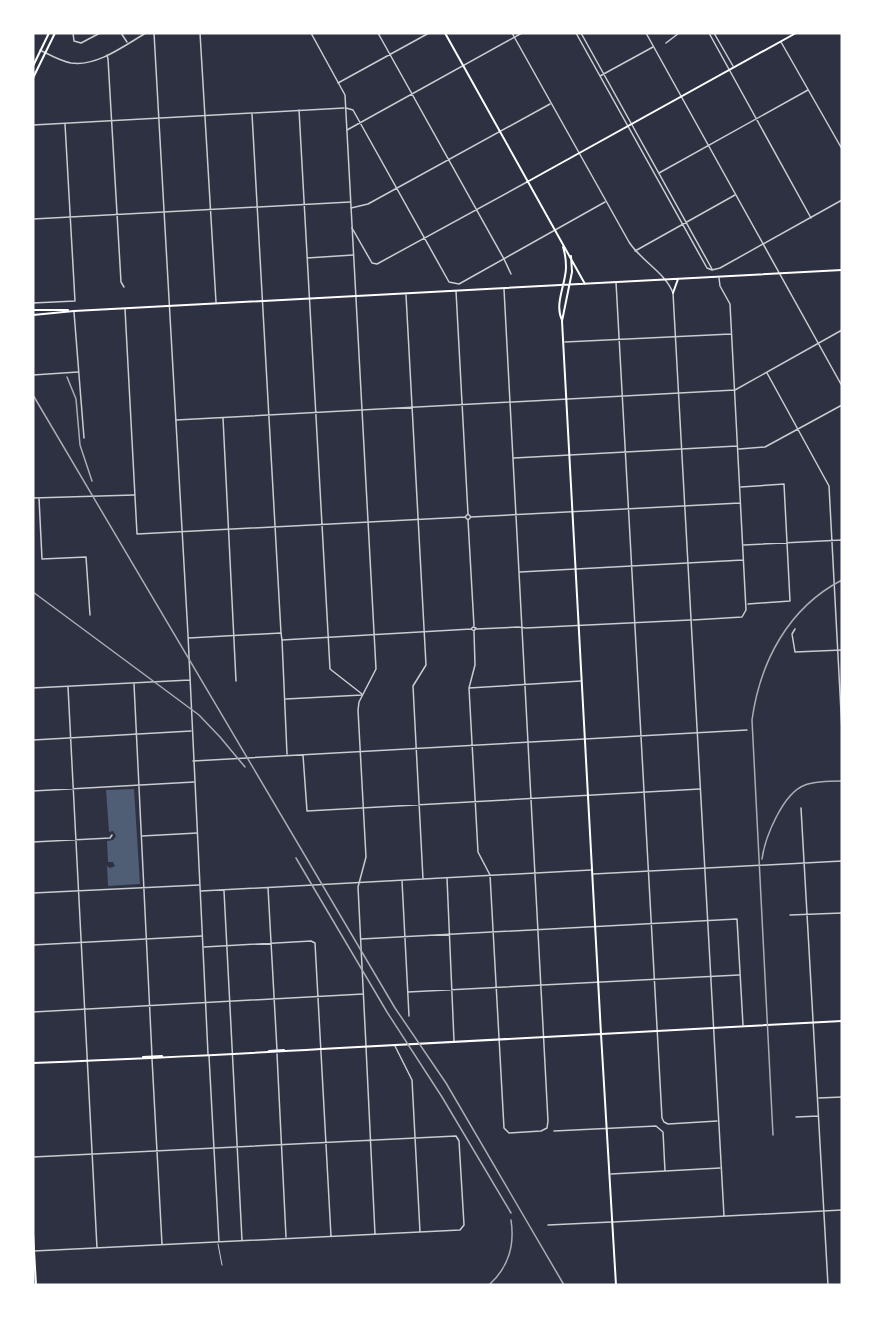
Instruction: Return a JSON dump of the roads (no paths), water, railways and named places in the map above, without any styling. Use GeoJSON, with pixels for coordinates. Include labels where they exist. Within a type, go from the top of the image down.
{"type":"FeatureCollection","features":[{"type":"Feature","properties":{"kind":"main road"},"geometry":{"type":"LineString","coordinates":[[33,66],[49,33]]}},
{"type":"Feature","properties":{"kind":"main road"},"geometry":{"type":"LineString","coordinates":[[33,78],[55,33]]}},
{"type":"Feature","properties":{"kind":"main road"},"geometry":{"type":"LineString","coordinates":[[445,33],[585,284]]}},
{"type":"Feature","properties":{"kind":"main road"},"geometry":{"type":"LineString","coordinates":[[527,182],[796,33]]}},
{"type":"Feature","properties":{"kind":"main road"},"geometry":{"type":"LineString","coordinates":[[562,321],[560,307],[566,263],[563,247]]}},
{"type":"Feature","properties":{"kind":"main road"},"geometry":{"type":"LineString","coordinates":[[571,256],[572,272],[562,321],[616,1285]]}},
{"type":"Feature","properties":{"kind":"main road"},"geometry":{"type":"LineString","coordinates":[[34,315],[125,308],[842,270]]}},
{"type":"Feature","properties":{"kind":"main road"},"geometry":{"type":"LineString","coordinates":[[673,293],[676,281],[679,279]]}},
{"type":"Feature","properties":{"kind":"main road"},"geometry":{"type":"LineString","coordinates":[[34,310],[74,311]]}},
{"type":"Feature","properties":{"kind":"main road"},"geometry":{"type":"LineString","coordinates":[[33,1063],[842,1021]]}},
{"type":"Feature","properties":{"kind":"main road"},"geometry":{"type":"LineString","coordinates":[[33,1233],[36,1285]]}},
{"type":"Feature","properties":{"kind":"street"},"geometry":{"type":"LineString","coordinates":[[73,33],[74,41],[81,43],[100,33]]}},
{"type":"Feature","properties":{"kind":"street"},"geometry":{"type":"LineString","coordinates":[[121,33],[127,43]]}},
{"type":"Feature","properties":{"kind":"street"},"geometry":{"type":"LineString","coordinates":[[40,50],[65,62],[90,62],[146,33]]}},
{"type":"Feature","properties":{"kind":"street"},"geometry":{"type":"LineString","coordinates":[[154,33],[219,1242]]}},
{"type":"Feature","properties":{"kind":"street"},"geometry":{"type":"LineString","coordinates":[[200,33],[216,303]]}},
{"type":"Feature","properties":{"kind":"street"},"geometry":{"type":"LineString","coordinates":[[311,33],[345,95],[375,634],[376,669],[358,710],[366,857],[358,887],[375,1234]]}},
{"type":"Feature","properties":{"kind":"street"},"geometry":{"type":"LineString","coordinates":[[378,33],[511,274]]}},
{"type":"Feature","properties":{"kind":"street"},"geometry":{"type":"LineString","coordinates":[[339,83],[429,33]]}},
{"type":"Feature","properties":{"kind":"street"},"geometry":{"type":"LineString","coordinates":[[512,33],[635,251],[665,279],[673,293],[724,1216]]}},
{"type":"Feature","properties":{"kind":"street"},"geometry":{"type":"LineString","coordinates":[[346,130],[522,33]]}},
{"type":"Feature","properties":{"kind":"street"},"geometry":{"type":"LineString","coordinates":[[576,33],[707,268],[712,270],[720,268],[842,200]]}},
{"type":"Feature","properties":{"kind":"street"},"geometry":{"type":"LineString","coordinates":[[581,33],[712,270]]}},
{"type":"Feature","properties":{"kind":"street"},"geometry":{"type":"LineString","coordinates":[[646,33],[842,386]]}},
{"type":"Feature","properties":{"kind":"street"},"geometry":{"type":"LineString","coordinates":[[666,43],[679,33]]}},
{"type":"Feature","properties":{"kind":"street"},"geometry":{"type":"LineString","coordinates":[[709,33],[811,218]]}},
{"type":"Feature","properties":{"kind":"street"},"geometry":{"type":"LineString","coordinates":[[714,33],[733,67]]}},
{"type":"Feature","properties":{"kind":"street"},"geometry":{"type":"LineString","coordinates":[[781,41],[842,149]]}},
{"type":"Feature","properties":{"kind":"street"},"geometry":{"type":"LineString","coordinates":[[600,76],[654,47]]}},
{"type":"Feature","properties":{"kind":"street"},"geometry":{"type":"LineString","coordinates":[[106,55],[121,282],[124,287]]}},
{"type":"Feature","properties":{"kind":"street"},"geometry":{"type":"LineString","coordinates":[[656,175],[808,90]]}},
{"type":"Feature","properties":{"kind":"street"},"geometry":{"type":"LineString","coordinates":[[351,208],[368,204],[551,103]]}},
{"type":"Feature","properties":{"kind":"street"},"geometry":{"type":"LineString","coordinates":[[33,125],[299,110],[345,108],[353,110],[449,282],[454,284],[459,284],[606,202]]}},
{"type":"Feature","properties":{"kind":"street"},"geometry":{"type":"LineString","coordinates":[[299,110],[330,669],[363,695]]}},
{"type":"Feature","properties":{"kind":"street"},"geometry":{"type":"LineString","coordinates":[[252,113],[287,755]]}},
{"type":"Feature","properties":{"kind":"street"},"geometry":{"type":"LineString","coordinates":[[33,303],[75,301],[65,123]]}},
{"type":"Feature","properties":{"kind":"street"},"geometry":{"type":"LineString","coordinates":[[836,138],[840,136]]}},
{"type":"Feature","properties":{"kind":"street"},"geometry":{"type":"LineString","coordinates":[[352,227],[377,264],[527,182]]}},
{"type":"Feature","properties":{"kind":"street"},"geometry":{"type":"LineString","coordinates":[[635,251],[736,195]]}},
{"type":"Feature","properties":{"kind":"street"},"geometry":{"type":"LineString","coordinates":[[33,219],[351,201]]}},
{"type":"Feature","properties":{"kind":"street"},"geometry":{"type":"LineString","coordinates":[[307,258],[354,255]]}},
{"type":"Feature","properties":{"kind":"street"},"geometry":{"type":"LineString","coordinates":[[282,640],[691,620],[745,615],[730,304],[720,286],[718,277]]}},
{"type":"Feature","properties":{"kind":"street"},"geometry":{"type":"LineString","coordinates":[[616,282],[654,980],[664,1122],[668,1124],[718,1121]]}},
{"type":"Feature","properties":{"kind":"street"},"geometry":{"type":"LineString","coordinates":[[465,517],[468,520],[476,665],[469,688],[478,852],[490,876],[505,1131],[514,1133],[541,1131],[547,1128],[548,1121],[504,288]]}},
{"type":"Feature","properties":{"kind":"street"},"geometry":{"type":"LineString","coordinates":[[456,291],[468,514],[471,517]]}},
{"type":"Feature","properties":{"kind":"street"},"geometry":{"type":"LineString","coordinates":[[406,294],[426,665],[413,686],[423,879]]}},
{"type":"Feature","properties":{"kind":"street"},"geometry":{"type":"LineString","coordinates":[[125,308],[137,534],[465,517],[468,514]]}},
{"type":"Feature","properties":{"kind":"street"},"geometry":{"type":"LineString","coordinates":[[74,311],[84,438]]}},
{"type":"Feature","properties":{"kind":"street"},"geometry":{"type":"LineString","coordinates":[[175,420],[735,390],[842,330]]}},
{"type":"Feature","properties":{"kind":"street"},"geometry":{"type":"LineString","coordinates":[[563,343],[732,334]]}},
{"type":"Feature","properties":{"kind":"street"},"geometry":{"type":"LineString","coordinates":[[33,375],[79,372]]}},
{"type":"Feature","properties":{"kind":"street"},"geometry":{"type":"LineString","coordinates":[[767,372],[829,483],[842,731]]}},
{"type":"Feature","properties":{"kind":"street"},"geometry":{"type":"LineString","coordinates":[[513,458],[765,447],[842,405]]}},
{"type":"Feature","properties":{"kind":"street"},"geometry":{"type":"LineString","coordinates":[[222,417],[236,681]]}},
{"type":"Feature","properties":{"kind":"street"},"geometry":{"type":"LineString","coordinates":[[740,487],[784,484],[788,543],[790,601],[746,604]]}},
{"type":"Feature","properties":{"kind":"street"},"geometry":{"type":"LineString","coordinates":[[33,498],[135,495]]}},
{"type":"Feature","properties":{"kind":"street"},"geometry":{"type":"LineString","coordinates":[[39,498],[42,559],[86,557],[90,615]]}},
{"type":"Feature","properties":{"kind":"street"},"geometry":{"type":"LineString","coordinates":[[468,520],[471,517],[517,514],[741,503]]}},
{"type":"Feature","properties":{"kind":"street"},"geometry":{"type":"LineString","coordinates":[[743,545],[842,540]]}},
{"type":"Feature","properties":{"kind":"street"},"geometry":{"type":"LineString","coordinates":[[519,572],[744,560]]}},
{"type":"Feature","properties":{"kind":"street"},"geometry":{"type":"LineString","coordinates":[[795,629],[792,634],[795,652],[842,650]]}},
{"type":"Feature","properties":{"kind":"street"},"geometry":{"type":"LineString","coordinates":[[188,638],[281,633]]}},
{"type":"Feature","properties":{"kind":"street"},"geometry":{"type":"LineString","coordinates":[[33,688],[190,680]]}},
{"type":"Feature","properties":{"kind":"street"},"geometry":{"type":"LineString","coordinates":[[469,688],[582,681]]}},
{"type":"Feature","properties":{"kind":"street"},"geometry":{"type":"LineString","coordinates":[[134,683],[162,1245]]}},
{"type":"Feature","properties":{"kind":"street"},"geometry":{"type":"LineString","coordinates":[[68,687],[97,1248]]}},
{"type":"Feature","properties":{"kind":"street"},"geometry":{"type":"LineString","coordinates":[[285,699],[363,695]]}},
{"type":"Feature","properties":{"kind":"street"},"geometry":{"type":"LineString","coordinates":[[193,761],[747,730]]}},
{"type":"Feature","properties":{"kind":"street"},"geometry":{"type":"LineString","coordinates":[[33,740],[191,731]]}},
{"type":"Feature","properties":{"kind":"street"},"geometry":{"type":"LineString","coordinates":[[303,754],[306,811],[699,789]]}},
{"type":"Feature","properties":{"kind":"street"},"geometry":{"type":"LineString","coordinates":[[33,791],[194,782]]}},
{"type":"Feature","properties":{"kind":"street"},"geometry":{"type":"LineString","coordinates":[[801,808],[828,1285]]}},
{"type":"Feature","properties":{"kind":"street"},"geometry":{"type":"LineString","coordinates":[[141,836],[197,833]]}},
{"type":"Feature","properties":{"kind":"street"},"geometry":{"type":"LineString","coordinates":[[33,842],[110,838],[112,835]]}},
{"type":"Feature","properties":{"kind":"street"},"geometry":{"type":"LineString","coordinates":[[201,891],[447,877],[649,871],[842,861]]}},
{"type":"Feature","properties":{"kind":"street"},"geometry":{"type":"LineString","coordinates":[[447,877],[454,1041]]}},
{"type":"Feature","properties":{"kind":"street"},"geometry":{"type":"LineString","coordinates":[[402,880],[409,1016]]}},
{"type":"Feature","properties":{"kind":"street"},"geometry":{"type":"LineString","coordinates":[[33,893],[200,885]]}},
{"type":"Feature","properties":{"kind":"street"},"geometry":{"type":"LineString","coordinates":[[268,887],[286,1239]]}},
{"type":"Feature","properties":{"kind":"street"},"geometry":{"type":"LineString","coordinates":[[224,889],[242,1241]]}},
{"type":"Feature","properties":{"kind":"street"},"geometry":{"type":"LineString","coordinates":[[790,915],[842,913]]}},
{"type":"Feature","properties":{"kind":"street"},"geometry":{"type":"LineString","coordinates":[[361,939],[737,919],[742,1026]]}},
{"type":"Feature","properties":{"kind":"street"},"geometry":{"type":"LineString","coordinates":[[33,945],[203,936]]}},
{"type":"Feature","properties":{"kind":"street"},"geometry":{"type":"LineString","coordinates":[[203,946],[314,942],[319,997],[331,1236]]}},
{"type":"Feature","properties":{"kind":"street"},"geometry":{"type":"LineString","coordinates":[[408,992],[740,975]]}},
{"type":"Feature","properties":{"kind":"street"},"geometry":{"type":"LineString","coordinates":[[33,1012],[364,994]]}},
{"type":"Feature","properties":{"kind":"street"},"geometry":{"type":"LineString","coordinates":[[395,1045],[412,1077],[420,1232]]}},
{"type":"Feature","properties":{"kind":"street"},"geometry":{"type":"LineString","coordinates":[[818,1098],[842,1097]]}},
{"type":"Feature","properties":{"kind":"street"},"geometry":{"type":"LineString","coordinates":[[796,1117],[819,1116]]}},
{"type":"Feature","properties":{"kind":"street"},"geometry":{"type":"LineString","coordinates":[[554,1131],[653,1125],[660,1127],[663,1132],[665,1171]]}},
{"type":"Feature","properties":{"kind":"street"},"geometry":{"type":"LineString","coordinates":[[33,1157],[458,1137],[463,1228],[34,1251]]}},
{"type":"Feature","properties":{"kind":"street"},"geometry":{"type":"LineString","coordinates":[[610,1174],[721,1167]]}},
{"type":"Feature","properties":{"kind":"street"},"geometry":{"type":"LineString","coordinates":[[548,1226],[842,1210]]}},
{"type":"Feature","properties":{"kind":"lane"},"geometry":{"type":"LineString","coordinates":[[219,1242],[222,1265]]}},
{"type":"Feature","properties":{"kind":"water"},"geometry":{"type":"Polygon","coordinates":[[[134,789],[140,884],[108,886],[107,866],[110,868],[115,866],[113,862],[108,862],[107,841],[113,840],[116,836],[113,831],[109,832],[106,790],[134,789]]]}},
{"type":"Feature","properties":{"kind":"railway"},"geometry":{"type":"LineString","coordinates":[[67,377],[76,399],[80,445],[92,481]]}},
{"type":"Feature","properties":{"kind":"railway"},"geometry":{"type":"LineString","coordinates":[[33,395],[395,1008],[446,1083],[564,1285]]}},
{"type":"Feature","properties":{"kind":"railway"},"geometry":{"type":"LineString","coordinates":[[773,1135],[752,720],[762,678],[780,639],[806,606],[842,580]]}},
{"type":"Feature","properties":{"kind":"railway"},"geometry":{"type":"LineString","coordinates":[[33,592],[199,715],[245,767]]}},
{"type":"Feature","properties":{"kind":"railway"},"geometry":{"type":"LineString","coordinates":[[762,859],[771,828],[789,797],[805,785],[842,781]]}},
{"type":"Feature","properties":{"kind":"railway"},"geometry":{"type":"LineString","coordinates":[[296,858],[387,1012],[442,1097],[511,1213]]}},
{"type":"Feature","properties":{"kind":"railway"},"geometry":{"type":"LineString","coordinates":[[489,1285],[501,1271],[509,1255],[512,1239],[511,1220]]}}]}
